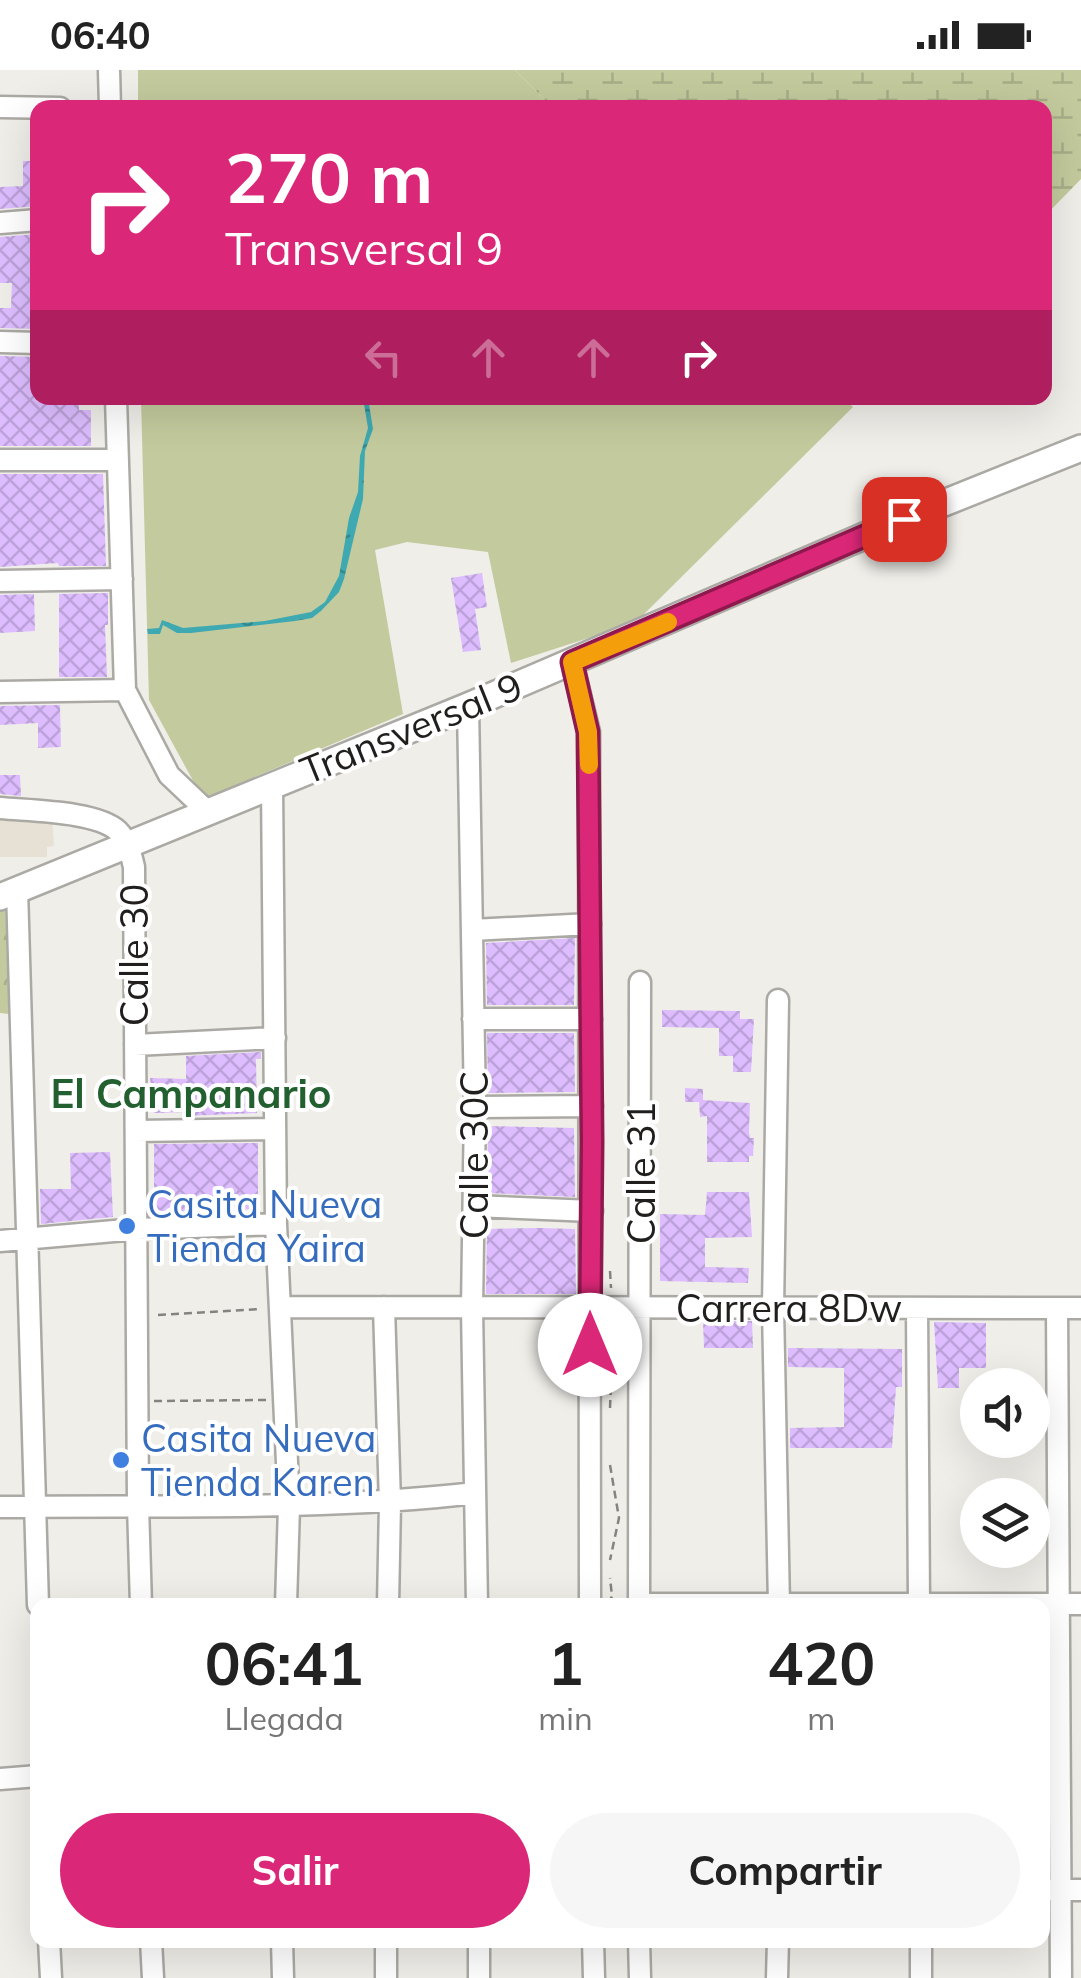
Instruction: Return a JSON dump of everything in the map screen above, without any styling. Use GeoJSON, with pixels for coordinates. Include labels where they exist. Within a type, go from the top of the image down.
{"type":"FeatureCollection","features":[{"type":"Feature","properties":{"kind":"main road","name":"Transversal 9"},"geometry":{"type":"LineString","coordinates":[[8,893],[468,706],[904,519],[1081,448]]}},
{"type":"Feature","properties":{"kind":"street"},"geometry":{"type":"LineString","coordinates":[[109,70],[110,100]]}},
{"type":"Feature","properties":{"kind":"street"},"geometry":{"type":"LineString","coordinates":[[0,107],[30,108]]}},
{"type":"Feature","properties":{"kind":"street"},"geometry":{"type":"LineString","coordinates":[[0,223],[30,221]]}},
{"type":"Feature","properties":{"kind":"street"},"geometry":{"type":"LineString","coordinates":[[0,342],[30,343]]}},
{"type":"Feature","properties":{"kind":"street"},"geometry":{"type":"LineString","coordinates":[[116,405],[124,690],[169,775],[208,812]]}},
{"type":"Feature","properties":{"kind":"street"},"geometry":{"type":"LineString","coordinates":[[0,460],[116,460]]}},
{"type":"Feature","properties":{"kind":"street"},"geometry":{"type":"LineString","coordinates":[[0,581],[122,579]]}},
{"type":"Feature","properties":{"kind":"street","name":"Calle 31"},"geometry":{"type":"LineString","coordinates":[[572,662],[588,732],[592,1106],[590,1598]]}},
{"type":"Feature","properties":{"kind":"street"},"geometry":{"type":"LineString","coordinates":[[0,692],[124,690]]}},
{"type":"Feature","properties":{"kind":"street","name":"Calle 30C"},"geometry":{"type":"LineString","coordinates":[[468,706],[475,1108],[472,1308],[477,1598]]}},
{"type":"Feature","properties":{"kind":"street"},"geometry":{"type":"LineString","coordinates":[[272,784],[274,1128],[288,1506],[286,1598]]}},
{"type":"Feature","properties":{"kind":"street"},"geometry":{"type":"LineString","coordinates":[[0,808],[100,822],[116,829],[129,846]]}},
{"type":"Feature","properties":{"kind":"street","name":"Calle 30"},"geometry":{"type":"LineString","coordinates":[[129,846],[136,900],[141,1598]]}},
{"type":"Feature","properties":{"kind":"street"},"geometry":{"type":"LineString","coordinates":[[8,893],[38,1598]]}},
{"type":"Feature","properties":{"kind":"street"},"geometry":{"type":"LineString","coordinates":[[472,930],[590,924]]}},
{"type":"Feature","properties":{"kind":"street","name":"Calle 31"},"geometry":{"type":"LineString","coordinates":[[639,1598],[640,982]]}},
{"type":"Feature","properties":{"kind":"street"},"geometry":{"type":"LineString","coordinates":[[778,1000],[773,1308],[779,1598]]}},
{"type":"Feature","properties":{"kind":"street"},"geometry":{"type":"LineString","coordinates":[[474,1020],[590,1018]]}},
{"type":"Feature","properties":{"kind":"street"},"geometry":{"type":"LineString","coordinates":[[134,1045],[275,1038]]}},
{"type":"Feature","properties":{"kind":"street"},"geometry":{"type":"LineString","coordinates":[[475,1108],[592,1106]]}},
{"type":"Feature","properties":{"kind":"street"},"geometry":{"type":"LineString","coordinates":[[136,1132],[274,1128]]}},
{"type":"Feature","properties":{"kind":"street"},"geometry":{"type":"LineString","coordinates":[[474,1206],[592,1211]]}},
{"type":"Feature","properties":{"kind":"street"},"geometry":{"type":"LineString","coordinates":[[0,1241],[137,1229],[276,1224]]}},
{"type":"Feature","properties":{"kind":"street","name":"Carrera 8Dw"},"geometry":{"type":"LineString","coordinates":[[280,1307],[1081,1308]]}},
{"type":"Feature","properties":{"kind":"street"},"geometry":{"type":"LineString","coordinates":[[384,1308],[390,1502],[388,1598]]}},
{"type":"Feature","properties":{"kind":"street"},"geometry":{"type":"LineString","coordinates":[[917,1308],[919,1598]]}},
{"type":"Feature","properties":{"kind":"street"},"geometry":{"type":"LineString","coordinates":[[1057,1308],[1061,1978]]}},
{"type":"Feature","properties":{"kind":"street"},"geometry":{"type":"LineString","coordinates":[[0,1507],[288,1506],[390,1502],[475,1493]]}},
{"type":"Feature","properties":{"kind":"street"},"geometry":{"type":"LineString","coordinates":[[1050,1604],[1081,1604]]}},
{"type":"Feature","properties":{"kind":"street"},"geometry":{"type":"LineString","coordinates":[[0,1780],[30,1777]]}},
{"type":"Feature","properties":{"kind":"street"},"geometry":{"type":"LineString","coordinates":[[49,1948],[51,1978]]}},
{"type":"Feature","properties":{"kind":"street"},"geometry":{"type":"LineString","coordinates":[[151,1948],[153,1978]]}},
{"type":"Feature","properties":{"kind":"street"},"geometry":{"type":"LineString","coordinates":[[282,1948],[283,1978]]}},
{"type":"Feature","properties":{"kind":"street"},"geometry":{"type":"LineString","coordinates":[[386,1948],[386,1978]]}},
{"type":"Feature","properties":{"kind":"street"},"geometry":{"type":"LineString","coordinates":[[479,1948],[479,1978]]}},
{"type":"Feature","properties":{"kind":"street"},"geometry":{"type":"LineString","coordinates":[[593,1948],[594,1978]]}},
{"type":"Feature","properties":{"kind":"street"},"geometry":{"type":"LineString","coordinates":[[639,1948],[640,1978]]}},
{"type":"Feature","properties":{"kind":"street"},"geometry":{"type":"LineString","coordinates":[[778,1948],[778,1978]]}},
{"type":"Feature","properties":{"kind":"street"},"geometry":{"type":"LineString","coordinates":[[921,1948],[921,1978]]}},
{"type":"Feature","properties":{"kind":"path"},"geometry":{"type":"LineString","coordinates":[[137,1316],[280,1307]]}},
{"type":"Feature","properties":{"kind":"path"},"geometry":{"type":"LineString","coordinates":[[138,1401],[282,1400]]}},
{"type":"Feature","properties":{"kind":"shaded area"},"geometry":{"type":"Polygon","coordinates":[[[0,816],[52,817],[54,846],[47,847],[47,857],[0,857],[0,816]]]}},
{"type":"Feature","properties":{"kind":"green space"},"geometry":{"type":"Polygon","coordinates":[[[138,70],[515,70],[545,100],[138,100],[138,70]]]}},
{"type":"Feature","properties":{"kind":"green space"},"geometry":{"type":"Polygon","coordinates":[[[515,70],[1081,70],[1081,179],[1052,209],[1052,100],[545,100],[515,70]]]}},
{"type":"Feature","properties":{"kind":"green space"},"geometry":{"type":"Polygon","coordinates":[[[141,405],[853,407],[635,623],[511,663],[488,552],[407,542],[375,550],[403,714],[203,799],[149,700],[141,405]]]}},
{"type":"Feature","properties":{"kind":"green space"},"geometry":{"type":"Polygon","coordinates":[[[5,898],[9,1014],[0,1013],[0,900],[5,898]]]}},
{"type":"Feature","properties":{"kind":"water"},"geometry":{"type":"Polygon","coordinates":[[[364,405],[369,405],[373,429],[365,451],[363,499],[344,579],[339,592],[321,611],[312,618],[295,621],[191,633],[177,633],[163,625],[160,634],[148,634],[147,629],[159,628],[162,620],[183,628],[265,621],[311,612],[325,602],[339,576],[368,428],[364,405]]]}},
{"type":"Feature","properties":{"kind":"building"},"geometry":{"type":"Polygon","coordinates":[[[23,161],[30,161],[30,207],[0,209],[0,187],[23,186],[23,161]]]}},
{"type":"Feature","properties":{"kind":"building"},"geometry":{"type":"Polygon","coordinates":[[[30,235],[30,329],[0,328],[0,308],[11,308],[12,283],[0,283],[0,237],[30,235]]]}},
{"type":"Feature","properties":{"kind":"building"},"geometry":{"type":"Polygon","coordinates":[[[0,356],[30,357],[30,405],[79,405],[79,410],[91,410],[91,446],[0,446],[0,356]]]}},
{"type":"Feature","properties":{"kind":"building"},"geometry":{"type":"Polygon","coordinates":[[[0,474],[103,474],[106,566],[58,563],[0,567],[0,474]]]}},
{"type":"Feature","properties":{"kind":"building"},"geometry":{"type":"Polygon","coordinates":[[[482,573],[487,607],[475,609],[481,650],[463,652],[451,578],[482,573]]]}},
{"type":"Feature","properties":{"kind":"building"},"geometry":{"type":"Polygon","coordinates":[[[108,593],[107,677],[59,677],[59,594],[108,593]]]}},
{"type":"Feature","properties":{"kind":"building"},"geometry":{"type":"Polygon","coordinates":[[[34,594],[35,631],[0,633],[0,595],[34,594]]]}},
{"type":"Feature","properties":{"kind":"building"},"geometry":{"type":"Polygon","coordinates":[[[60,705],[61,747],[38,748],[38,723],[0,725],[0,706],[60,705]]]}},
{"type":"Feature","properties":{"kind":"building"},"geometry":{"type":"Polygon","coordinates":[[[0,775],[20,775],[21,796],[0,794],[0,775]]]}},
{"type":"Feature","properties":{"kind":"building"},"geometry":{"type":"Polygon","coordinates":[[[575,938],[574,1005],[487,1005],[486,943],[575,938]]]}},
{"type":"Feature","properties":{"kind":"building"},"geometry":{"type":"Polygon","coordinates":[[[662,1010],[740,1011],[740,1019],[754,1019],[751,1072],[733,1072],[733,1056],[719,1056],[719,1028],[662,1027],[662,1010]]]}},
{"type":"Feature","properties":{"kind":"building"},"geometry":{"type":"Polygon","coordinates":[[[487,1033],[574,1033],[575,1092],[488,1093],[487,1033]]]}},
{"type":"Feature","properties":{"kind":"building"},"geometry":{"type":"Polygon","coordinates":[[[261,1052],[261,1059],[256,1059],[257,1113],[154,1113],[150,1078],[186,1079],[186,1056],[261,1052]]]}},
{"type":"Feature","properties":{"kind":"building"},"geometry":{"type":"Polygon","coordinates":[[[685,1088],[703,1089],[703,1100],[750,1103],[749,1132],[750,1138],[754,1138],[749,1162],[707,1162],[707,1116],[700,1117],[699,1102],[685,1102],[685,1088]]]}},
{"type":"Feature","properties":{"kind":"building"},"geometry":{"type":"Polygon","coordinates":[[[488,1126],[574,1128],[575,1197],[487,1193],[488,1126]]]}},
{"type":"Feature","properties":{"kind":"building"},"geometry":{"type":"Polygon","coordinates":[[[258,1143],[258,1208],[154,1213],[154,1144],[258,1143]]]}},
{"type":"Feature","properties":{"kind":"building"},"geometry":{"type":"Polygon","coordinates":[[[110,1152],[113,1217],[41,1224],[40,1189],[71,1189],[70,1153],[110,1152]]]}},
{"type":"Feature","properties":{"kind":"building"},"geometry":{"type":"Polygon","coordinates":[[[707,1192],[749,1192],[752,1237],[705,1238],[705,1267],[749,1268],[748,1283],[660,1281],[660,1214],[705,1215],[707,1192]]]}},
{"type":"Feature","properties":{"kind":"building"},"geometry":{"type":"Polygon","coordinates":[[[487,1229],[575,1229],[576,1294],[486,1294],[487,1229]]]}},
{"type":"Feature","properties":{"kind":"building"},"geometry":{"type":"Polygon","coordinates":[[[703,1321],[752,1321],[753,1348],[704,1348],[703,1321]]]}},
{"type":"Feature","properties":{"kind":"building"},"geometry":{"type":"Polygon","coordinates":[[[934,1322],[986,1323],[986,1368],[959,1368],[959,1388],[938,1388],[934,1322]]]}},
{"type":"Feature","properties":{"kind":"building"},"geometry":{"type":"Polygon","coordinates":[[[788,1348],[902,1349],[902,1387],[896,1387],[892,1448],[790,1448],[790,1428],[844,1427],[844,1368],[788,1367],[788,1348]]]}},
{"type":"Feature","properties":{"kind":"slow traffic"},"geometry":{"type":"LineString","coordinates":[[589,765],[588,732],[572,662],[668,622]]}},
{"type":"Feature","properties":{"kind":"place","name":"Casita Nueva Tienda Yaira"},"geometry":{"type":"Point","coordinates":[127,1226]}},
{"type":"Feature","properties":{"kind":"place","name":"Casita Nueva Tienda Karen"},"geometry":{"type":"Point","coordinates":[121,1460]}},
{"type":"Feature","properties":{"kind":"district","name":"El Campanario"},"geometry":{"type":"Point","coordinates":[191,1093]}},
{"type":"Feature","properties":{"kind":"route"},"geometry":{"type":"LineString","coordinates":[[590,1345],[588,732],[572,662],[904,519]]}}]}
